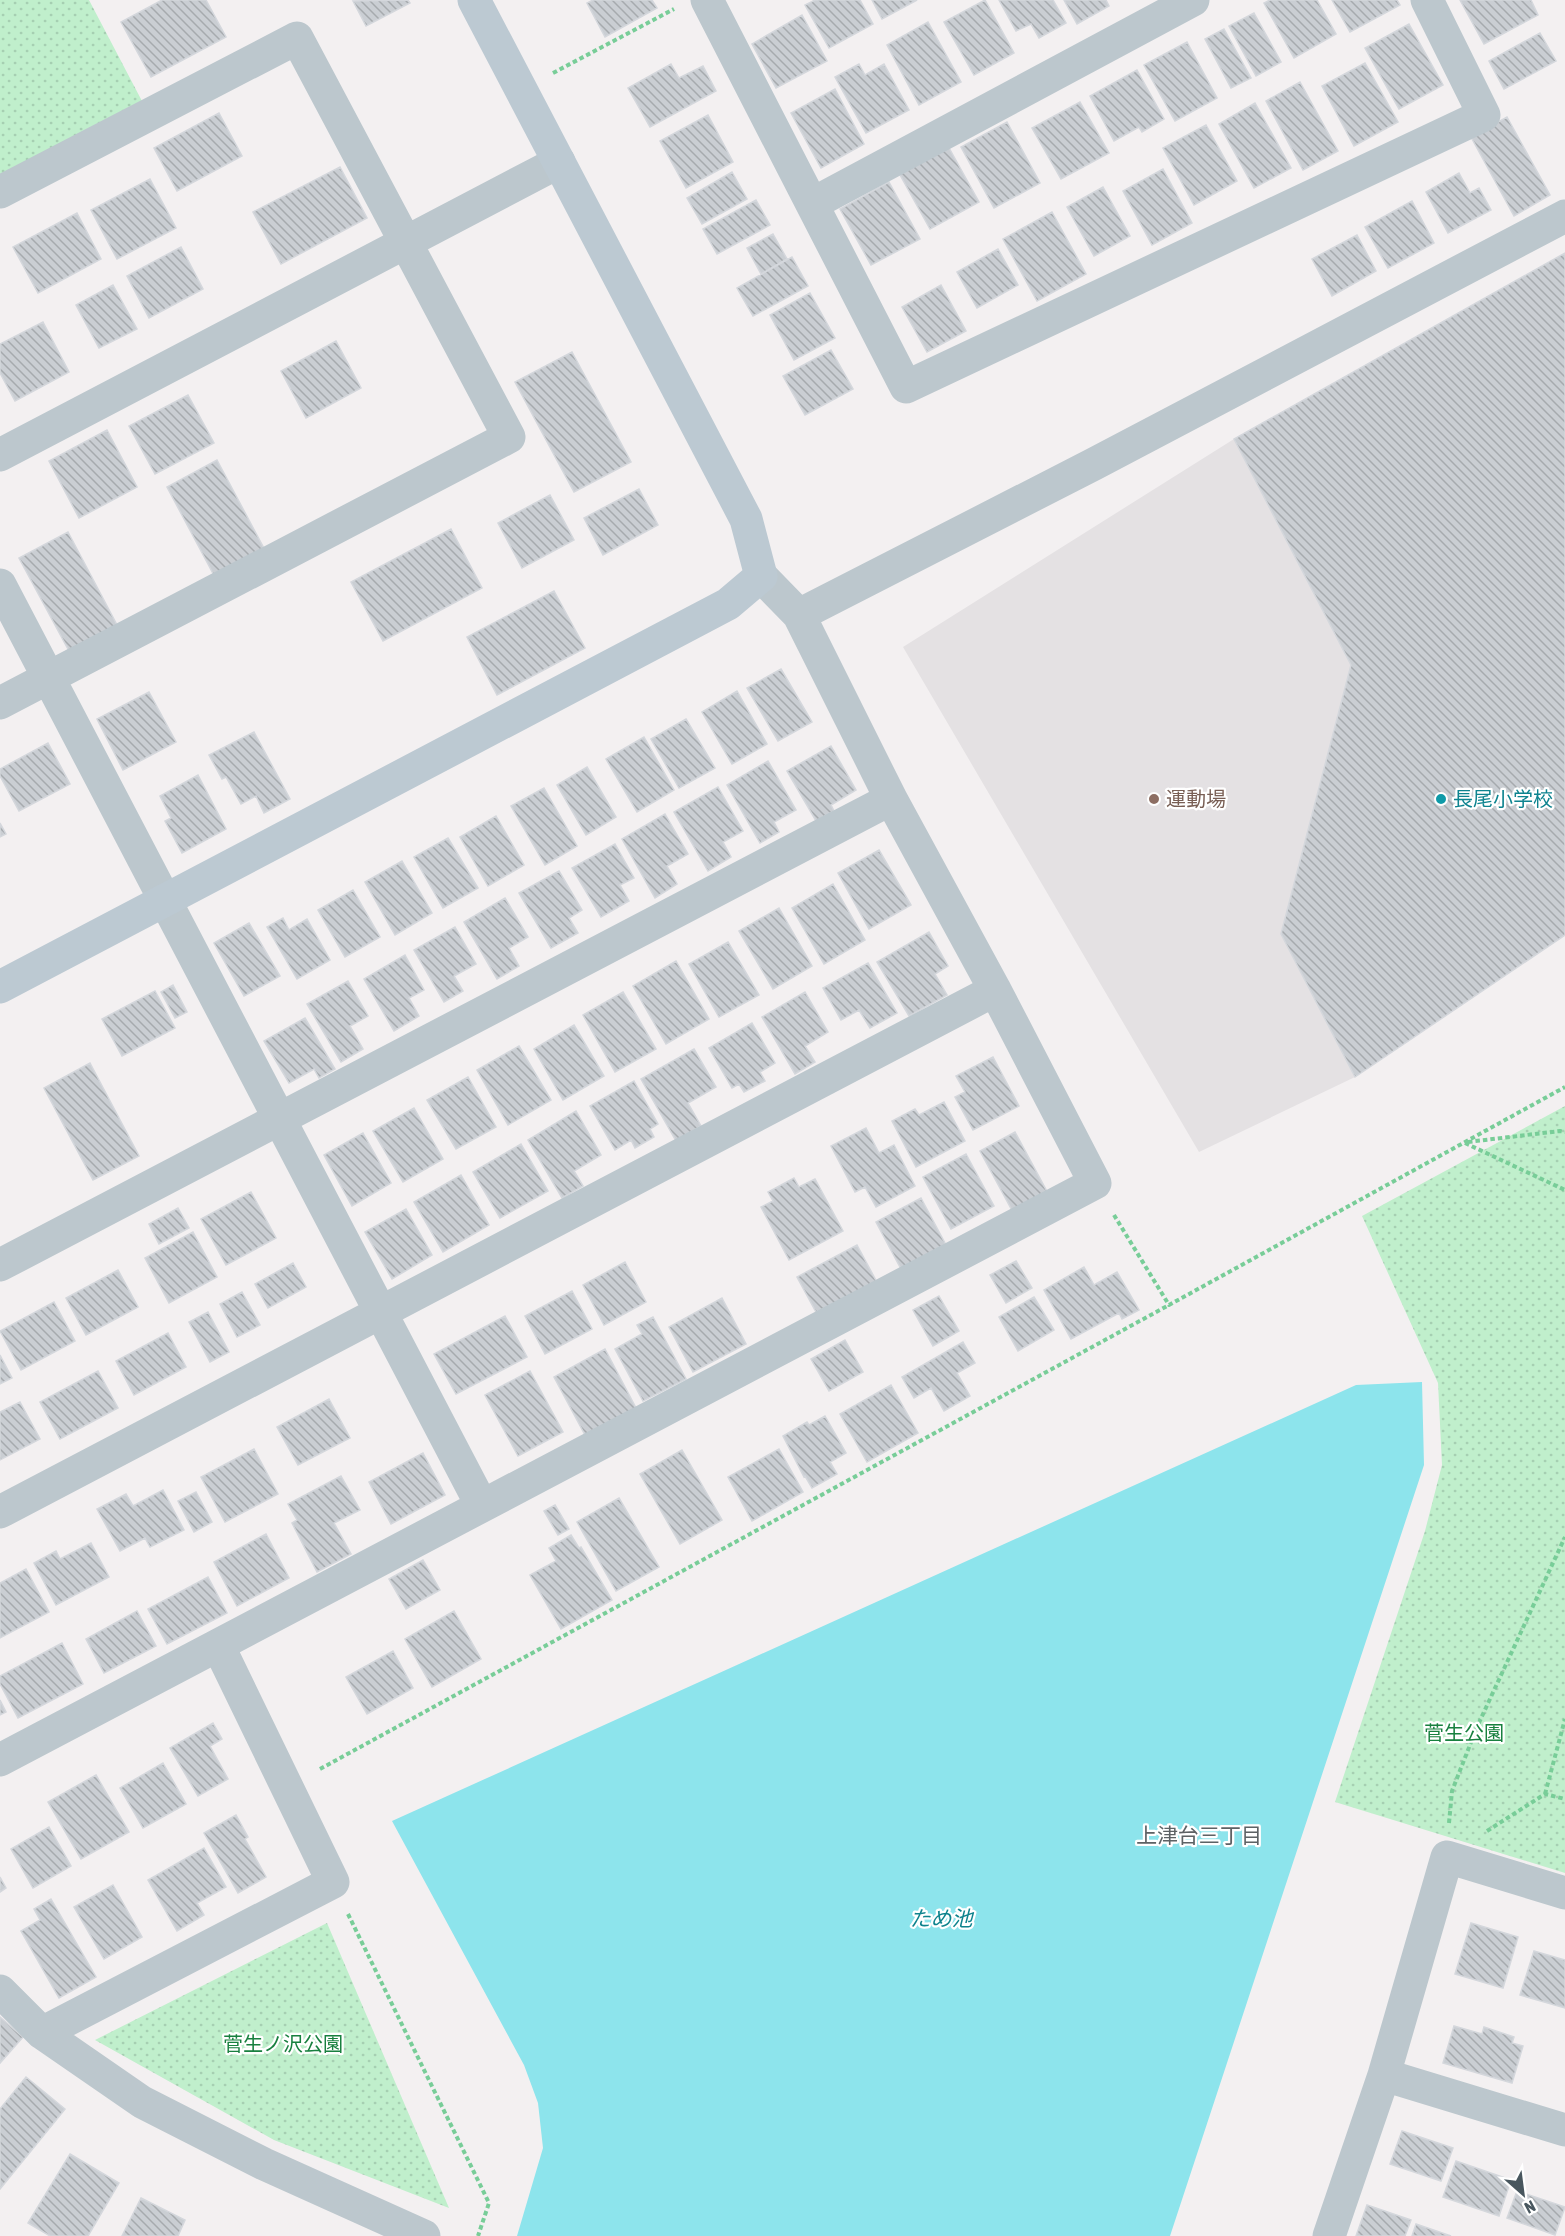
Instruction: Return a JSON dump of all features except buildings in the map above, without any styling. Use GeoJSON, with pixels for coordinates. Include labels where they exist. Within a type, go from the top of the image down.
{"type":"FeatureCollection","features":[{"type":"Feature","properties":{"kind":"street"},"geometry":{"type":"LineString","coordinates":[[0,1760],[1095,1183],[995,990],[891,799],[799,615],[761,576],[746,519],[474,0]]}},
{"type":"Feature","properties":{"kind":"street"},"geometry":{"type":"LineString","coordinates":[[812,204],[1192,0]]}},
{"type":"Feature","properties":{"kind":"street"},"geometry":{"type":"LineString","coordinates":[[693,3],[812,204],[906,387],[1484,115],[1427,0]]}},
{"type":"Feature","properties":{"kind":"street"},"geometry":{"type":"LineString","coordinates":[[0,192],[297,38],[509,437],[0,703]]}},
{"type":"Feature","properties":{"kind":"street"},"geometry":{"type":"LineString","coordinates":[[0,456],[559,162]]}},
{"type":"Feature","properties":{"kind":"street"},"geometry":{"type":"LineString","coordinates":[[799,615],[1094,464],[1565,216]]}},
{"type":"Feature","properties":{"kind":"street"},"geometry":{"type":"LineString","coordinates":[[0,987],[728,604],[761,576]]}},
{"type":"Feature","properties":{"kind":"street"},"geometry":{"type":"LineString","coordinates":[[0,585],[482,1506]]}},
{"type":"Feature","properties":{"kind":"street"},"geometry":{"type":"LineString","coordinates":[[0,1265],[891,799]]}},
{"type":"Feature","properties":{"kind":"street"},"geometry":{"type":"LineString","coordinates":[[0,1512],[995,990]]}},
{"type":"Feature","properties":{"kind":"street"},"geometry":{"type":"LineString","coordinates":[[42,2033],[333,1882],[218,1645]]}},
{"type":"Feature","properties":{"kind":"street"},"geometry":{"type":"LineString","coordinates":[[1329,2236],[1384,2075],[1447,1857],[1565,1893]]}},
{"type":"Feature","properties":{"kind":"street"},"geometry":{"type":"LineString","coordinates":[[0,1991],[42,2033],[142,2102],[264,2164],[423,2236]]}},
{"type":"Feature","properties":{"kind":"street"},"geometry":{"type":"LineString","coordinates":[[1384,2075],[1565,2130]]}},
{"type":"Feature","properties":{"kind":"path"},"geometry":{"type":"LineString","coordinates":[[522,90],[693,3]]}},
{"type":"Feature","properties":{"kind":"path"},"geometry":{"type":"LineString","coordinates":[[286,1787],[1565,1087]]}},
{"type":"Feature","properties":{"kind":"path"},"geometry":{"type":"LineString","coordinates":[[1464,1143],[1565,1132]]}},
{"type":"Feature","properties":{"kind":"path"},"geometry":{"type":"LineString","coordinates":[[1464,1143],[1565,1190]]}},
{"type":"Feature","properties":{"kind":"path"},"geometry":{"type":"LineString","coordinates":[[1095,1183],[1169,1305]]}},
{"type":"Feature","properties":{"kind":"path"},"geometry":{"type":"LineString","coordinates":[[1447,1857],[1452,1791],[1477,1727],[1565,1537]]}},
{"type":"Feature","properties":{"kind":"path"},"geometry":{"type":"LineString","coordinates":[[1447,1857],[1545,1794],[1565,1719]]}},
{"type":"Feature","properties":{"kind":"path"},"geometry":{"type":"LineString","coordinates":[[1545,1794],[1565,1799]]}},
{"type":"Feature","properties":{"kind":"path"},"geometry":{"type":"LineString","coordinates":[[333,1882],[489,2203],[478,2236]]}},
{"type":"Feature","properties":{"kind":"shaded area","name":"運動場"},"geometry":{"type":"Polygon","coordinates":[[[1234,439],[1351,665],[1281,934],[1355,1077],[1199,1152],[903,647],[1234,439]]]}},
{"type":"Feature","properties":{"kind":"green space"},"geometry":{"type":"Polygon","coordinates":[[[0,0],[89,0],[143,103],[0,175],[0,0]]]}},
{"type":"Feature","properties":{"kind":"green space","name":"菅生公園"},"geometry":{"type":"Polygon","coordinates":[[[1565,1106],[1565,1873],[1335,1802],[1425,1531],[1442,1465],[1438,1383],[1362,1216],[1565,1106]]]}},
{"type":"Feature","properties":{"kind":"green space","name":"菅生ノ沢公園"},"geometry":{"type":"Polygon","coordinates":[[[327,1923],[449,2208],[274,2140],[95,2040],[327,1923]]]}},
{"type":"Feature","properties":{"kind":"water","name":"ため池"},"geometry":{"type":"Polygon","coordinates":[[[1422,1382],[1424,1465],[1170,2236],[517,2236],[543,2148],[538,2103],[524,2065],[392,1821],[1356,1385],[1422,1382]]]}},
{"type":"Feature","properties":{"kind":"place","name":"運動場"},"geometry":{"type":"Point","coordinates":[1154,799]}},
{"type":"Feature","properties":{"kind":"place","name":"長尾小学校"},"geometry":{"type":"Point","coordinates":[1441,799]}},
{"type":"Feature","properties":{"kind":"district","name":"上津台三丁目"},"geometry":{"type":"Point","coordinates":[1199,1836]}}]}
